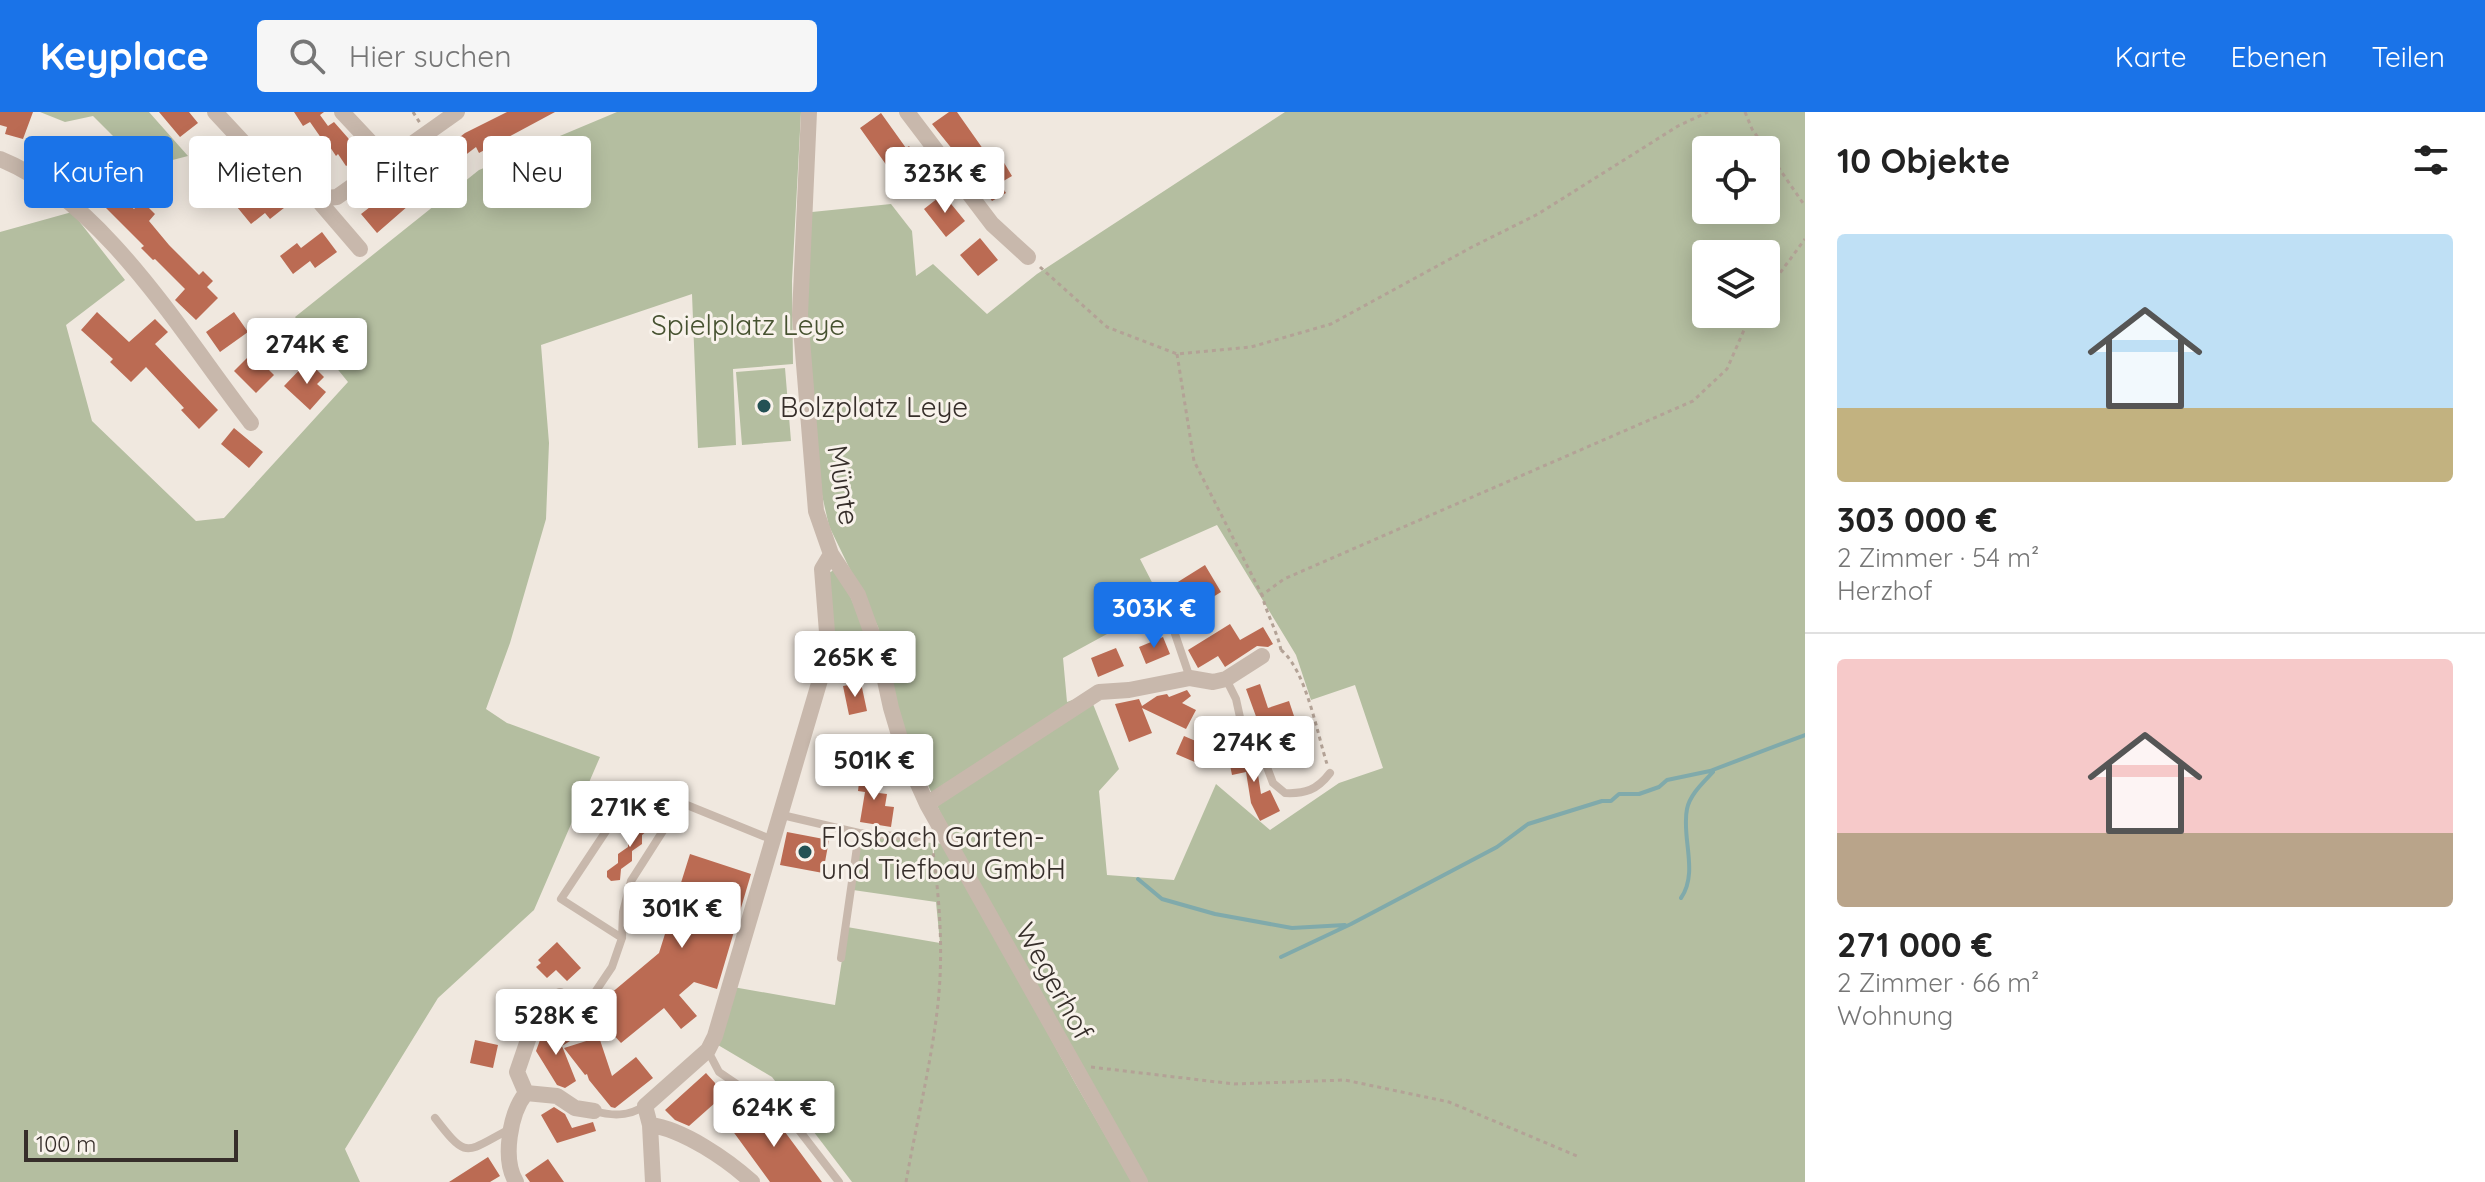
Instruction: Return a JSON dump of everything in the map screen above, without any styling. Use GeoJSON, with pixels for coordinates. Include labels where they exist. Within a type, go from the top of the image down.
{"type":"FeatureCollection","features":[{"type":"Feature","properties":{"kind":"street"},"geometry":{"type":"LineString","coordinates":[[215,112],[237,136]]}},
{"type":"Feature","properties":{"kind":"street"},"geometry":{"type":"LineString","coordinates":[[342,112],[365,136]]}},
{"type":"Feature","properties":{"kind":"street"},"geometry":{"type":"LineString","coordinates":[[423,136],[457,112]]}},
{"type":"Feature","properties":{"kind":"street","name":"Münte"},"geometry":{"type":"LineString","coordinates":[[645,1106],[708,1050],[715,1036],[782,815],[828,645],[822,569],[831,554],[816,511],[800,315],[809,112]]}},
{"type":"Feature","properties":{"kind":"street"},"geometry":{"type":"LineString","coordinates":[[907,112],[992,224],[1028,257]]}},
{"type":"Feature","properties":{"kind":"street"},"geometry":{"type":"LineString","coordinates":[[0,159],[71,201],[176,319],[251,423]]}},
{"type":"Feature","properties":{"kind":"street"},"geometry":{"type":"LineString","coordinates":[[325,208],[360,249]]}},
{"type":"Feature","properties":{"kind":"street","name":"Wegerhof"},"geometry":{"type":"LineString","coordinates":[[831,554],[858,595],[879,653],[905,755],[927,804],[1140,1182]]}},
{"type":"Feature","properties":{"kind":"street"},"geometry":{"type":"LineString","coordinates":[[927,804],[1099,692],[1129,690],[1190,678],[1213,682],[1226,679],[1262,656]]}},
{"type":"Feature","properties":{"kind":"street"},"geometry":{"type":"LineString","coordinates":[[526,1093],[517,1072],[530,1034],[548,1016],[560,996]]}},
{"type":"Feature","properties":{"kind":"street"},"geometry":{"type":"LineString","coordinates":[[526,1093],[557,1096],[575,1108],[594,1111]]}},
{"type":"Feature","properties":{"kind":"street"},"geometry":{"type":"LineString","coordinates":[[516,1182],[510,1163],[511,1128],[517,1105],[526,1093]]}},
{"type":"Feature","properties":{"kind":"street"},"geometry":{"type":"LineString","coordinates":[[645,1106],[650,1125],[653,1182]]}},
{"type":"Feature","properties":{"kind":"street"},"geometry":{"type":"LineString","coordinates":[[650,1125],[664,1127],[689,1138],[752,1182]]}},
{"type":"Feature","properties":{"kind":"lane"},"geometry":{"type":"LineString","coordinates":[[1170,595],[1175,634],[1190,678]]}},
{"type":"Feature","properties":{"kind":"lane"},"geometry":{"type":"LineString","coordinates":[[1226,679],[1236,699],[1243,731],[1259,746],[1273,783],[1285,793],[1301,794],[1314,789],[1330,773]]}},
{"type":"Feature","properties":{"kind":"lane"},"geometry":{"type":"LineString","coordinates":[[622,938],[561,899],[626,801],[639,790],[650,790],[773,840]]}},
{"type":"Feature","properties":{"kind":"lane"},"geometry":{"type":"LineString","coordinates":[[581,1013],[612,967],[622,938],[623,912],[631,881],[668,823],[673,800]]}},
{"type":"Feature","properties":{"kind":"lane"},"geometry":{"type":"LineString","coordinates":[[782,815],[859,833],[919,838],[941,829]]}},
{"type":"Feature","properties":{"kind":"lane"},"geometry":{"type":"LineString","coordinates":[[841,958],[859,833]]}},
{"type":"Feature","properties":{"kind":"lane"},"geometry":{"type":"LineString","coordinates":[[708,1050],[719,1072],[744,1089],[778,1103],[839,1182]]}},
{"type":"Feature","properties":{"kind":"lane"},"geometry":{"type":"LineString","coordinates":[[594,1111],[622,1115],[645,1106]]}},
{"type":"Feature","properties":{"kind":"lane"},"geometry":{"type":"LineString","coordinates":[[435,1118],[462,1149],[474,1148],[511,1128]]}},
{"type":"Feature","properties":{"kind":"path"},"geometry":{"type":"LineString","coordinates":[[1028,257],[1107,327],[1177,354],[1251,347],[1331,324],[1538,214],[1678,126],[1708,112]]}},
{"type":"Feature","properties":{"kind":"path"},"geometry":{"type":"LineString","coordinates":[[1745,112],[1752,129],[1805,206]]}},
{"type":"Feature","properties":{"kind":"path"},"geometry":{"type":"LineString","coordinates":[[1780,273],[1805,239]]}},
{"type":"Feature","properties":{"kind":"path"},"geometry":{"type":"LineString","coordinates":[[1262,595],[1284,579],[1693,401],[1727,369],[1745,328]]}},
{"type":"Feature","properties":{"kind":"path"},"geometry":{"type":"LineString","coordinates":[[1177,354],[1194,461],[1262,595],[1281,650],[1290,658],[1304,690],[1330,773]]}},
{"type":"Feature","properties":{"kind":"path"},"geometry":{"type":"LineString","coordinates":[[828,645],[879,653]]}},
{"type":"Feature","properties":{"kind":"path"},"geometry":{"type":"LineString","coordinates":[[1262,656],[1281,650]]}},
{"type":"Feature","properties":{"kind":"path"},"geometry":{"type":"LineString","coordinates":[[906,1182],[937,1011],[941,942],[932,845],[941,829]]}},
{"type":"Feature","properties":{"kind":"path"},"geometry":{"type":"LineString","coordinates":[[1071,1064],[1234,1084],[1345,1080],[1449,1102],[1577,1156]]}},
{"type":"Feature","properties":{"kind":"green space"},"geometry":{"type":"Polygon","coordinates":[[[40,112],[149,112],[170,136],[113,136],[93,116],[65,122],[40,112]]]}},
{"type":"Feature","properties":{"kind":"green space","name":"Spielplatz Leye"},"geometry":{"type":"Polygon","coordinates":[[[617,112],[801,112],[792,281],[793,364],[733,369],[736,445],[698,448],[692,294],[541,345],[549,443],[546,519],[510,643],[486,709],[507,723],[600,757],[534,910],[438,998],[345,1149],[360,1182],[0,1182],[0,232],[72,212],[125,280],[66,325],[92,421],[196,521],[224,518],[348,382],[295,317],[431,208],[467,208],[467,180],[483,168],[483,208],[591,208],[591,136],[560,136],[617,112]]]}},
{"type":"Feature","properties":{"kind":"green space"},"geometry":{"type":"Polygon","coordinates":[[[1285,112],[1805,112],[1805,1182],[1148,1182],[940,812],[904,731],[878,627],[829,526],[822,495],[806,308],[812,212],[891,204],[912,231],[916,276],[933,264],[987,314],[1037,274],[1285,112]],[[1217,525],[1140,559],[1157,592],[1115,611],[1118,628],[1063,658],[1067,702],[1089,694],[1119,769],[1099,791],[1107,875],[1174,880],[1216,784],[1270,830],[1339,783],[1383,768],[1355,685],[1311,700],[1296,655],[1217,525]]]}},
{"type":"Feature","properties":{"kind":"green space"},"geometry":{"type":"Polygon","coordinates":[[[173,139],[188,156],[173,160],[173,139]]]}},
{"type":"Feature","properties":{"kind":"green space","name":"Bolzplatz Leye"},"geometry":{"type":"Polygon","coordinates":[[[785,368],[791,441],[742,445],[736,372],[785,368]]]}},
{"type":"Feature","properties":{"kind":"green space"},"geometry":{"type":"Polygon","coordinates":[[[834,570],[846,586],[872,649],[834,642],[825,575],[834,570]]]}},
{"type":"Feature","properties":{"kind":"green space"},"geometry":{"type":"Polygon","coordinates":[[[860,836],[932,843],[934,866],[934,843],[944,844],[1132,1182],[852,1182],[772,1077],[718,1045],[733,987],[835,1005],[847,927],[940,943],[936,902],[853,890],[860,836]]]}},
{"type":"Feature","properties":{"kind":"building"},"geometry":{"type":"Polygon","coordinates":[[[0,112],[33,112],[23,139],[5,134],[7,127],[0,125],[0,112]]]}},
{"type":"Feature","properties":{"kind":"building"},"geometry":{"type":"Polygon","coordinates":[[[159,112],[189,112],[198,123],[180,137],[159,112]]]}},
{"type":"Feature","properties":{"kind":"building"},"geometry":{"type":"Polygon","coordinates":[[[294,112],[324,112],[320,115],[328,126],[334,122],[347,137],[347,165],[331,148],[331,136],[320,136],[310,122],[303,126],[294,112]]]}},
{"type":"Feature","properties":{"kind":"building"},"geometry":{"type":"Polygon","coordinates":[[[507,112],[555,112],[511,136],[483,136],[483,151],[479,153],[476,147],[467,154],[467,136],[461,136],[507,112]]]}},
{"type":"Feature","properties":{"kind":"building"},"geometry":{"type":"Polygon","coordinates":[[[949,112],[957,112],[988,156],[997,151],[1012,176],[1000,183],[1006,193],[992,201],[984,189],[988,187],[965,149],[957,155],[932,124],[949,112]]]}},
{"type":"Feature","properties":{"kind":"building"},"geometry":{"type":"Polygon","coordinates":[[[881,113],[906,148],[909,146],[918,158],[921,156],[930,169],[907,187],[900,178],[897,180],[860,128],[881,113]]]}},
{"type":"Feature","properties":{"kind":"building"},"geometry":{"type":"Polygon","coordinates":[[[943,194],[965,221],[946,237],[924,209],[943,194]]]}},
{"type":"Feature","properties":{"kind":"building"},"geometry":{"type":"Polygon","coordinates":[[[106,208],[149,208],[155,214],[149,221],[169,245],[199,275],[203,271],[213,281],[207,287],[218,298],[196,320],[175,300],[185,289],[141,248],[144,246],[106,208]]]}},
{"type":"Feature","properties":{"kind":"building"},"geometry":{"type":"Polygon","coordinates":[[[238,208],[284,208],[270,219],[265,213],[251,224],[238,208]]]}},
{"type":"Feature","properties":{"kind":"building"},"geometry":{"type":"Polygon","coordinates":[[[369,208],[406,208],[377,233],[361,214],[369,208]]]}},
{"type":"Feature","properties":{"kind":"building"},"geometry":{"type":"Polygon","coordinates":[[[322,232],[337,252],[315,268],[310,261],[293,274],[280,256],[297,243],[301,248],[322,232]]]}},
{"type":"Feature","properties":{"kind":"building"},"geometry":{"type":"Polygon","coordinates":[[[980,238],[998,260],[978,276],[960,255],[980,238]]]}},
{"type":"Feature","properties":{"kind":"building"},"geometry":{"type":"Polygon","coordinates":[[[97,312],[129,342],[155,319],[168,332],[155,344],[218,410],[199,429],[146,367],[131,382],[110,362],[113,359],[81,330],[97,312]]]}},
{"type":"Feature","properties":{"kind":"building"},"geometry":{"type":"Polygon","coordinates":[[[234,312],[248,332],[220,352],[206,332],[234,312]]]}},
{"type":"Feature","properties":{"kind":"building"},"geometry":{"type":"Polygon","coordinates":[[[252,353],[274,375],[256,393],[234,371],[252,353]]]}},
{"type":"Feature","properties":{"kind":"building"},"geometry":{"type":"Polygon","coordinates":[[[308,361],[324,377],[317,384],[326,392],[310,410],[284,386],[308,361]]]}},
{"type":"Feature","properties":{"kind":"building"},"geometry":{"type":"Polygon","coordinates":[[[234,428],[263,452],[249,468],[221,444],[234,428]]]}},
{"type":"Feature","properties":{"kind":"building"},"geometry":{"type":"Polygon","coordinates":[[[1205,565],[1221,592],[1189,612],[1173,585],[1205,565]]]}},
{"type":"Feature","properties":{"kind":"building"},"geometry":{"type":"Polygon","coordinates":[[[1230,624],[1240,640],[1263,627],[1273,644],[1257,646],[1225,667],[1218,656],[1198,668],[1188,650],[1230,624]]]}},
{"type":"Feature","properties":{"kind":"building"},"geometry":{"type":"Polygon","coordinates":[[[1163,637],[1170,654],[1146,664],[1139,647],[1163,637]]]}},
{"type":"Feature","properties":{"kind":"building"},"geometry":{"type":"Polygon","coordinates":[[[1116,648],[1124,666],[1098,677],[1091,658],[1116,648]]]}},
{"type":"Feature","properties":{"kind":"building"},"geometry":{"type":"Polygon","coordinates":[[[861,683],[867,711],[849,715],[843,686],[861,683]]]}},
{"type":"Feature","properties":{"kind":"building"},"geometry":{"type":"Polygon","coordinates":[[[1260,684],[1268,708],[1289,701],[1295,719],[1274,726],[1285,758],[1273,763],[1246,689],[1260,684]]]}},
{"type":"Feature","properties":{"kind":"building"},"geometry":{"type":"Polygon","coordinates":[[[1187,690],[1191,696],[1182,703],[1196,710],[1186,729],[1142,708],[1152,733],[1129,742],[1115,704],[1139,699],[1142,706],[1157,696],[1167,694],[1169,697],[1187,690]]]}},
{"type":"Feature","properties":{"kind":"building"},"geometry":{"type":"Polygon","coordinates":[[[1184,736],[1212,748],[1204,766],[1176,754],[1184,736]]]}},
{"type":"Feature","properties":{"kind":"building"},"geometry":{"type":"Polygon","coordinates":[[[1251,748],[1260,767],[1257,768],[1261,794],[1270,790],[1280,811],[1260,821],[1251,803],[1246,772],[1232,775],[1229,760],[1236,759],[1235,751],[1251,748]]]}},
{"type":"Feature","properties":{"kind":"building"},"geometry":{"type":"Polygon","coordinates":[[[860,774],[881,777],[879,793],[887,794],[885,806],[894,807],[891,827],[860,822],[865,792],[858,791],[860,774]]]}},
{"type":"Feature","properties":{"kind":"building"},"geometry":{"type":"Polygon","coordinates":[[[643,816],[652,818],[653,826],[642,835],[642,844],[632,851],[632,861],[621,869],[620,880],[611,881],[607,871],[618,863],[618,854],[628,847],[628,838],[639,828],[639,820],[643,816]]]}},
{"type":"Feature","properties":{"kind":"building","name":"Flosbach Garten- und Tiefbau GmbH"},"geometry":{"type":"Polygon","coordinates":[[[787,832],[829,840],[823,873],[780,865],[787,832]]]}},
{"type":"Feature","properties":{"kind":"building"},"geometry":{"type":"Polygon","coordinates":[[[690,854],[751,874],[717,989],[694,982],[679,995],[697,1016],[681,1029],[664,1008],[621,1043],[591,1010],[659,953],[690,854]]]}},
{"type":"Feature","properties":{"kind":"building"},"geometry":{"type":"Polygon","coordinates":[[[557,942],[581,968],[567,981],[556,970],[547,978],[536,967],[541,963],[538,960],[557,942]]]}},
{"type":"Feature","properties":{"kind":"building"},"geometry":{"type":"Polygon","coordinates":[[[559,1023],[570,1041],[562,1046],[576,1081],[565,1088],[557,1085],[536,1051],[540,1040],[559,1023]]]}},
{"type":"Feature","properties":{"kind":"building"},"geometry":{"type":"Polygon","coordinates":[[[599,1037],[612,1076],[636,1057],[653,1078],[615,1108],[611,1107],[564,1048],[599,1037]]]}},
{"type":"Feature","properties":{"kind":"building"},"geometry":{"type":"Polygon","coordinates":[[[475,1040],[498,1045],[493,1068],[470,1063],[475,1040]]]}},
{"type":"Feature","properties":{"kind":"building"},"geometry":{"type":"Polygon","coordinates":[[[706,1073],[725,1094],[689,1126],[675,1120],[665,1110],[706,1073]]]}},
{"type":"Feature","properties":{"kind":"building"},"geometry":{"type":"Polygon","coordinates":[[[765,1105],[822,1182],[770,1182],[732,1130],[765,1105]]]}},
{"type":"Feature","properties":{"kind":"building"},"geometry":{"type":"Polygon","coordinates":[[[554,1107],[565,1114],[572,1128],[593,1122],[596,1131],[557,1143],[541,1115],[554,1107]]]}},
{"type":"Feature","properties":{"kind":"building"},"geometry":{"type":"Polygon","coordinates":[[[488,1157],[500,1176],[490,1182],[449,1182],[488,1157]]]}},
{"type":"Feature","properties":{"kind":"building"},"geometry":{"type":"Polygon","coordinates":[[[548,1159],[564,1182],[530,1182],[525,1175],[548,1159]]]}},
{"type":"Feature","properties":{"kind":"waterway"},"geometry":{"type":"LineString","coordinates":[[1281,957],[1497,847],[1528,824],[1602,801],[1611,801],[1619,794],[1639,794],[1659,787],[1667,780],[1710,771],[1805,735]]}},
{"type":"Feature","properties":{"kind":"waterway"},"geometry":{"type":"LineString","coordinates":[[1681,898],[1689,877],[1687,809],[1694,793],[1713,772]]}},
{"type":"Feature","properties":{"kind":"waterway"},"geometry":{"type":"LineString","coordinates":[[1138,879],[1162,899],[1215,914],[1292,928],[1345,925]]}},
{"type":"Feature","properties":{"kind":"place","name":"Bolzplatz Leye"},"geometry":{"type":"Point","coordinates":[764,406]}},
{"type":"Feature","properties":{"kind":"place","name":"Flosbach Garten- und Tiefbau GmbH"},"geometry":{"type":"Point","coordinates":[805,852]}}]}
